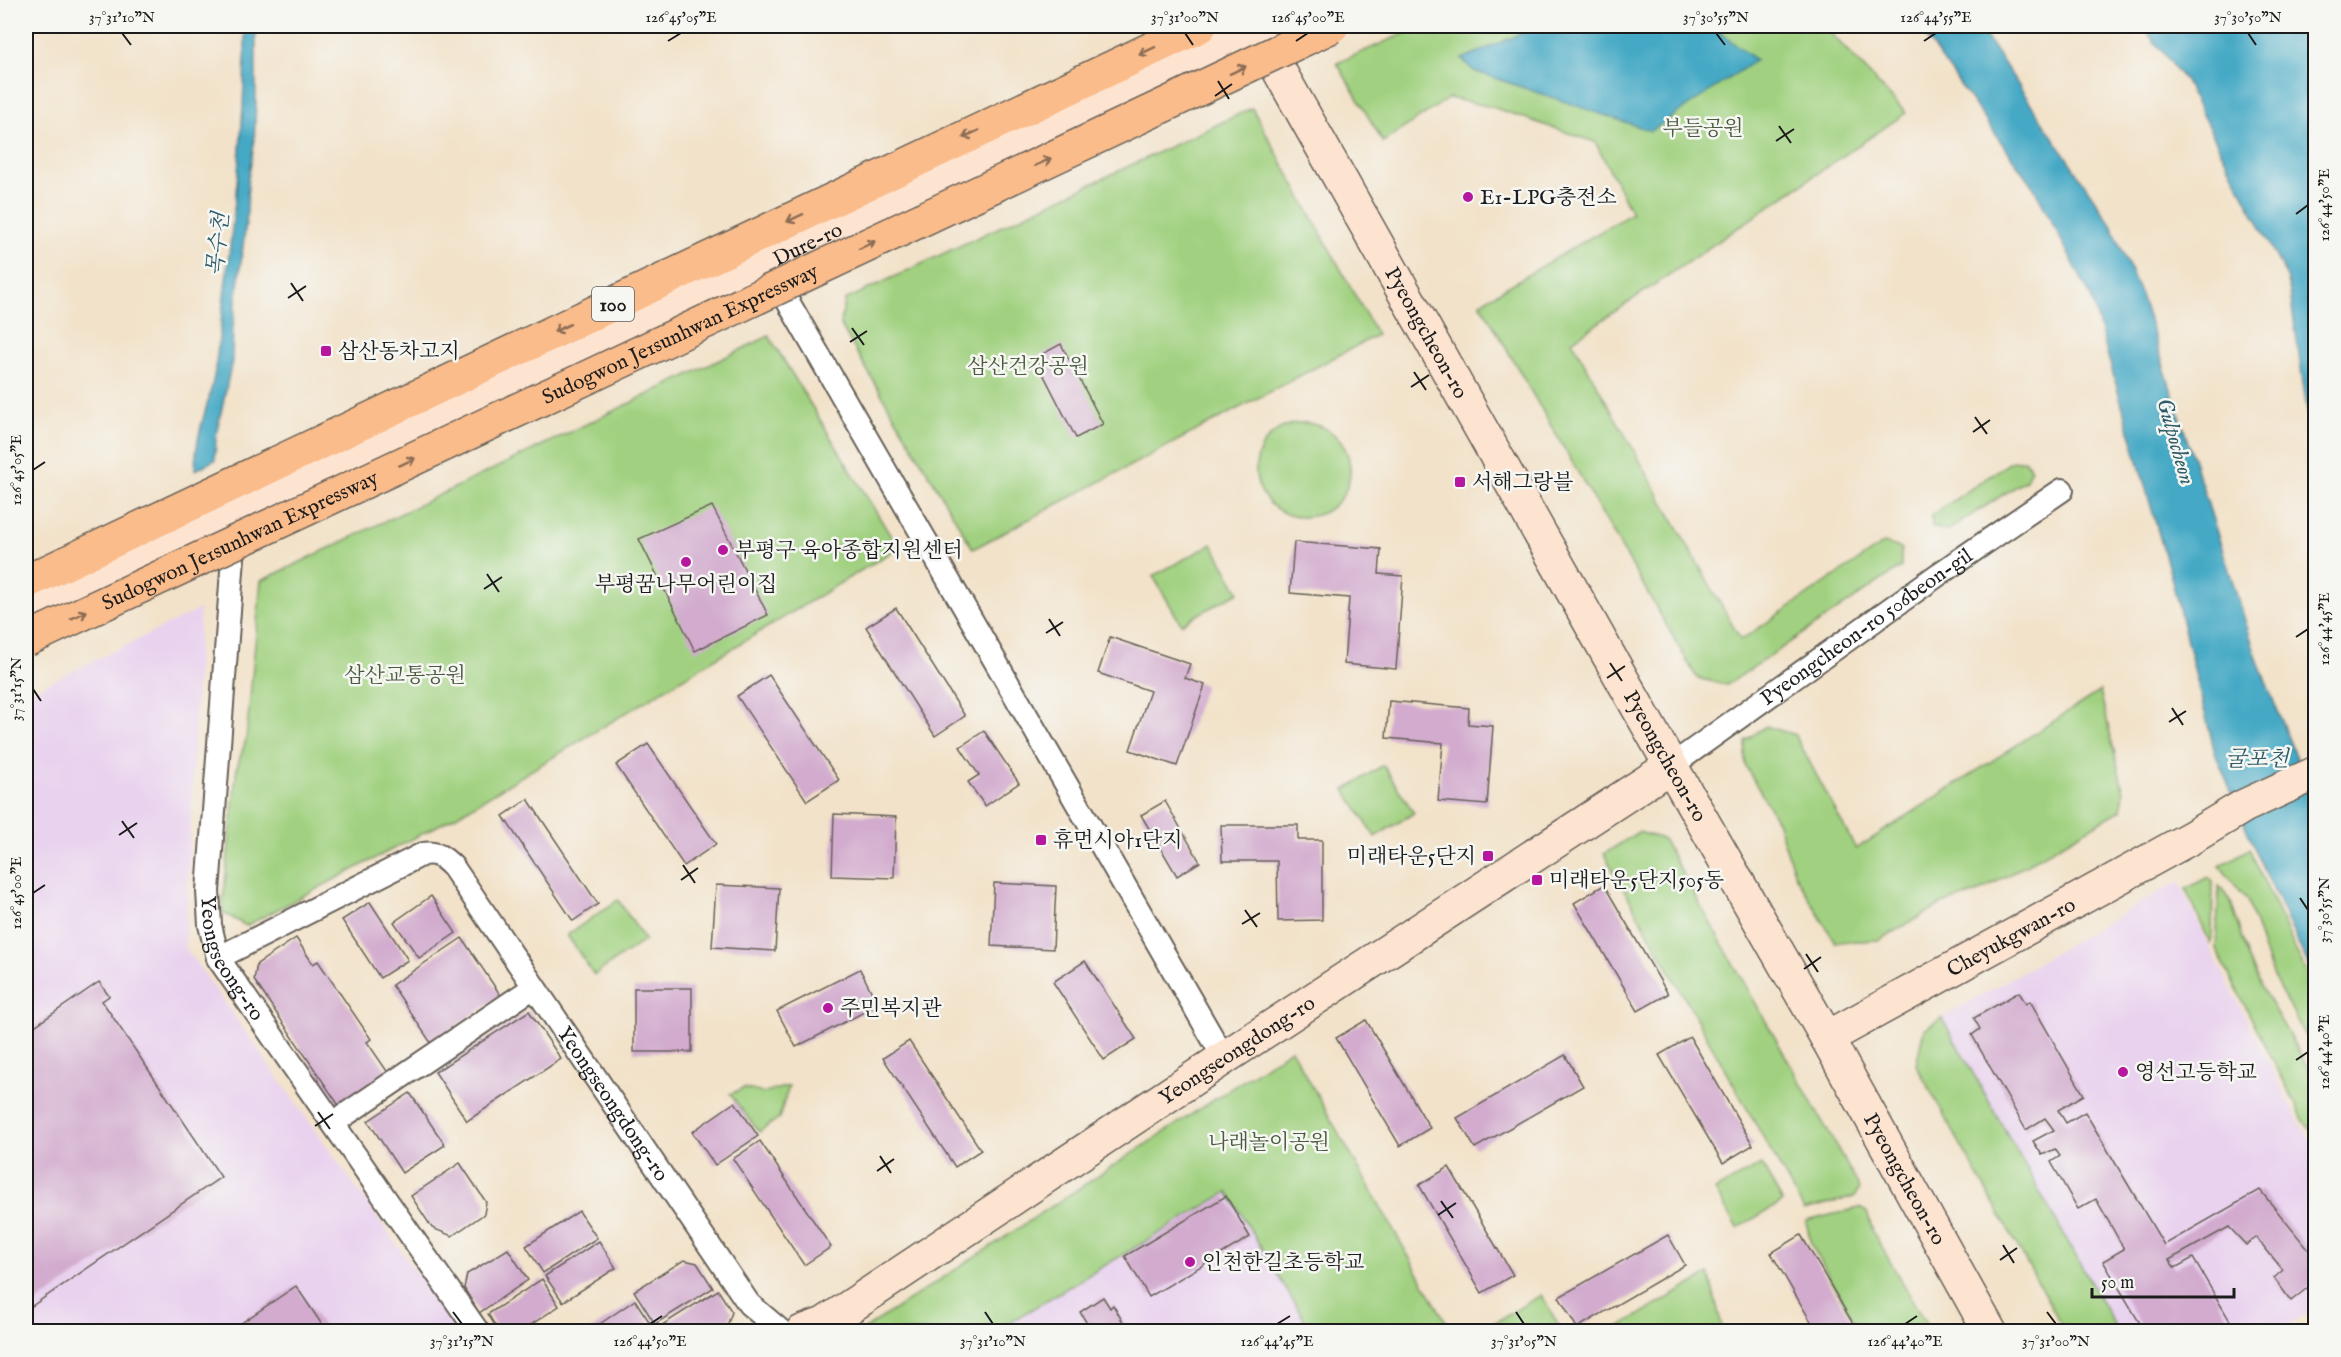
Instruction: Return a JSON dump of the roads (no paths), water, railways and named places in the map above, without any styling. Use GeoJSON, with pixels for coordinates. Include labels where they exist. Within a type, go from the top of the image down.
{"type":"FeatureCollection","features":[{"type":"Feature","properties":{"kind":"highway","name":"100"},"geometry":{"type":"LineString","coordinates":[[26,582],[1200,26]]}},
{"type":"Feature","properties":{"kind":"highway","name":"Sudogwon Je1sunhwan Expressway"},"geometry":{"type":"LineString","coordinates":[[26,640],[1332,26]]}},
{"type":"Feature","properties":{"kind":"street","name":"Dure-ro"},"geometry":{"type":"LineString","coordinates":[[26,617],[237,514],[766,264],[1254,26]]}},
{"type":"Feature","properties":{"kind":"street","name":"Pyeongcheon-ro"},"geometry":{"type":"LineString","coordinates":[[1254,26],[1827,1038],[1990,1332]]}},
{"type":"Feature","properties":{"kind":"street"},"geometry":{"type":"LineString","coordinates":[[766,264],[1224,1058]]}},
{"type":"Feature","properties":{"kind":"street","name":"Pyeongcheon-ro 506beon-gil"},"geometry":{"type":"LineString","coordinates":[[1671,766],[1939,573],[2062,490]]}},
{"type":"Feature","properties":{"kind":"street","name":"Yeongseong-ro"},"geometry":{"type":"LineString","coordinates":[[237,514],[208,891],[210,925],[218,958],[478,1332]]}},
{"type":"Feature","properties":{"kind":"street","name":"Yeongseongdong-ro"},"geometry":{"type":"LineString","coordinates":[[802,1332],[824,1324],[1224,1058],[1671,766]]}},
{"type":"Feature","properties":{"kind":"street","name":"Cheyukgwan-ro"},"geometry":{"type":"LineString","coordinates":[[1827,1038],[2194,836],[2244,806],[2316,772]]}},
{"type":"Feature","properties":{"kind":"street","name":"Yeongseongdong-ro"},"geometry":{"type":"LineString","coordinates":[[218,958],[423,854],[432,853],[442,856],[453,867],[749,1304],[782,1332]]}},
{"type":"Feature","properties":{"kind":"street"},"geometry":{"type":"LineString","coordinates":[[333,1123],[534,987]]}},
{"type":"Feature","properties":{"kind":"water","name":"목수천"},"geometry":{"type":"Polygon","coordinates":[[[245,26],[256,26],[256,99],[254,145],[248,179],[247,214],[233,327],[232,361],[216,436],[215,460],[195,470],[198,442],[214,377],[231,237],[243,110],[245,26]]]}},
{"type":"Feature","properties":{"kind":"water"},"geometry":{"type":"Polygon","coordinates":[[[1539,26],[1711,26],[1756,60],[1651,131],[1474,71],[1462,59],[1539,26]]]}},
{"type":"Feature","properties":{"kind":"water","name":"굴포천"},"geometry":{"type":"Polygon","coordinates":[[[1918,26],[1979,26],[2111,224],[2141,295],[2259,664],[2315,806],[2315,980],[2256,852],[2215,753],[2170,573],[2091,297],[2034,188],[1918,26]]]}},
{"type":"Feature","properties":{"kind":"water"},"geometry":{"type":"Polygon","coordinates":[[[2142,26],[2315,26],[2315,465],[2288,280],[2183,78],[2142,26]]]}},
{"type":"Feature","properties":{"kind":"place","name":"E1-LPG충전소"},"geometry":{"type":"Point","coordinates":[1468,197]}},
{"type":"Feature","properties":{"kind":"place","name":"삼산동차고지"},"geometry":{"type":"Point","coordinates":[326,351]}},
{"type":"Feature","properties":{"kind":"place","name":"서해그랑블"},"geometry":{"type":"Point","coordinates":[1460,482]}},
{"type":"Feature","properties":{"kind":"place","name":"부평구 육아종합지원센터"},"geometry":{"type":"Point","coordinates":[723,550]}},
{"type":"Feature","properties":{"kind":"place","name":"부평꿈나무어린이집"},"geometry":{"type":"Point","coordinates":[686,562]}},
{"type":"Feature","properties":{"kind":"place","name":"휴먼시아1단지"},"geometry":{"type":"Point","coordinates":[1041,840]}},
{"type":"Feature","properties":{"kind":"place","name":"미래타운5단지"},"geometry":{"type":"Point","coordinates":[1488,856]}},
{"type":"Feature","properties":{"kind":"place","name":"미래타운5단지505동"},"geometry":{"type":"Point","coordinates":[1537,880]}},
{"type":"Feature","properties":{"kind":"place","name":"주민복지관"},"geometry":{"type":"Point","coordinates":[828,1008]}},
{"type":"Feature","properties":{"kind":"place","name":"영선고등학교"},"geometry":{"type":"Point","coordinates":[2123,1072]}},
{"type":"Feature","properties":{"kind":"place","name":"인천한길초등학교"},"geometry":{"type":"Point","coordinates":[1190,1262]}},
{"type":"Feature","properties":{"kind":"park label","name":"부들공원"},"geometry":{"type":"Point","coordinates":[1703,128]}},
{"type":"Feature","properties":{"kind":"park label","name":"삼산건강공원"},"geometry":{"type":"Point","coordinates":[1028,366]}},
{"type":"Feature","properties":{"kind":"park label","name":"삼산교통공원"},"geometry":{"type":"Point","coordinates":[405,675]}},
{"type":"Feature","properties":{"kind":"park label","name":"나래놀이공원"},"geometry":{"type":"Point","coordinates":[1269,1142]}},
{"type":"Feature","properties":{"kind":"water label","name":"Gulpocheon"},"geometry":{"type":"Point","coordinates":[2177,441]}}]}
